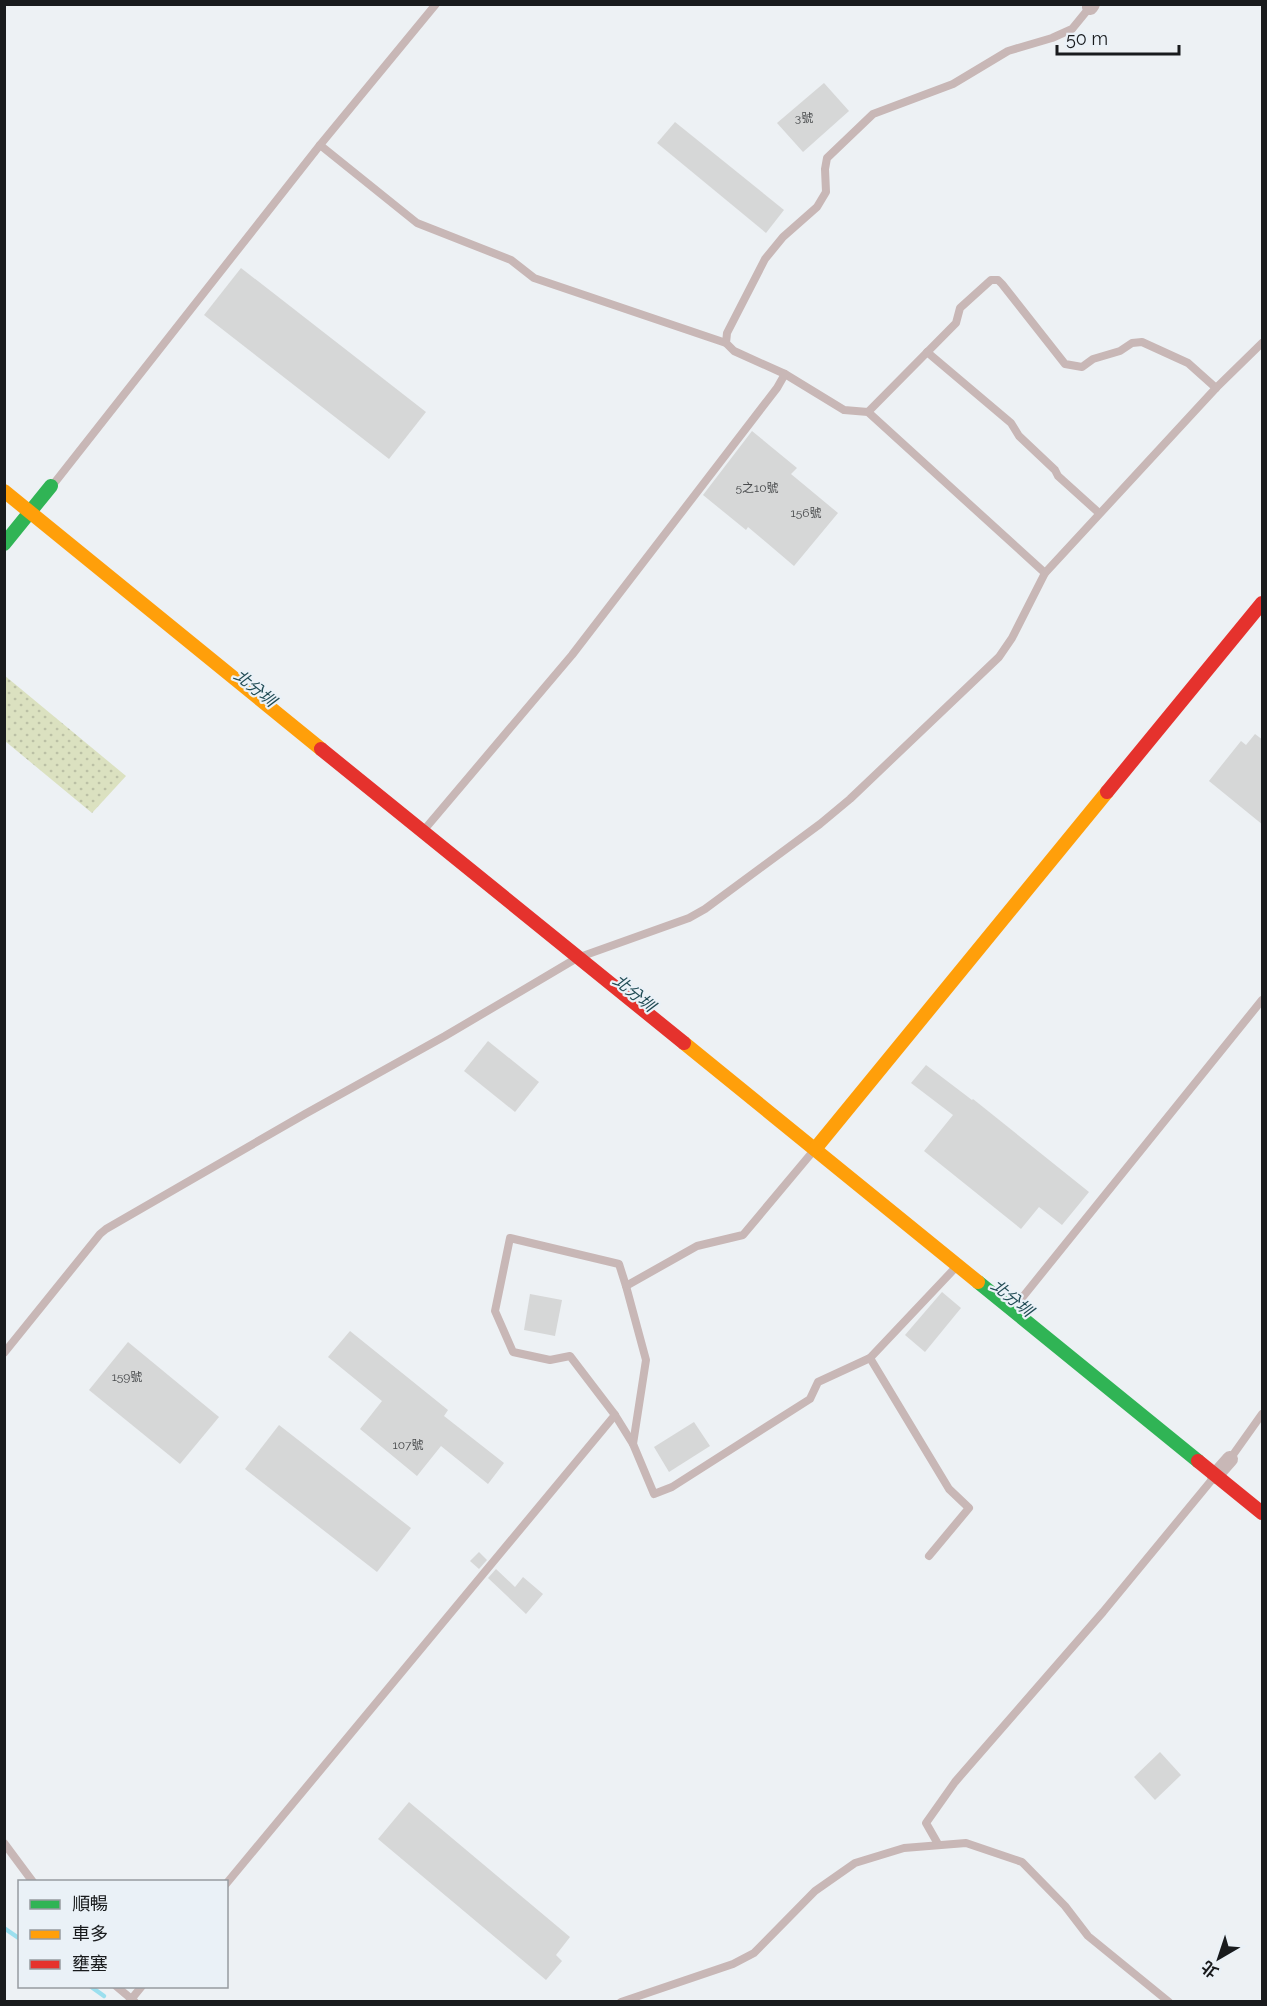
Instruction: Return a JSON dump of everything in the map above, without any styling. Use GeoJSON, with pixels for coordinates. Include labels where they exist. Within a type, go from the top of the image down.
{"type":"FeatureCollection","features":[{"type":"Feature","properties":{"kind":"street"},"geometry":{"type":"LineString","coordinates":[[4,544],[51,486]]}},
{"type":"Feature","properties":{"kind":"street"},"geometry":{"type":"LineString","coordinates":[[4,491],[1263,1513]]}},
{"type":"Feature","properties":{"kind":"street"},"geometry":{"type":"LineString","coordinates":[[815,1149],[1263,603]]}},
{"type":"Feature","properties":{"kind":"street"},"geometry":{"type":"LineString","coordinates":[[1215,1476],[1230,1459]]}},
{"type":"Feature","properties":{"kind":"lane"},"geometry":{"type":"LineString","coordinates":[[51,486],[320,145],[436,4]]}},
{"type":"Feature","properties":{"kind":"lane"},"geometry":{"type":"LineString","coordinates":[[726,343],[727,333],[765,259],[783,237],[817,207],[826,192],[827,158],[873,114],[953,84],[1008,51],[1052,38],[1072,29],[1090,5]]}},
{"type":"Feature","properties":{"kind":"lane"},"geometry":{"type":"LineString","coordinates":[[320,145],[417,223],[511,260],[534,278],[726,343],[734,351],[785,374],[844,410],[868,412],[1045,573]]}},
{"type":"Feature","properties":{"kind":"lane"},"geometry":{"type":"LineString","coordinates":[[868,412],[956,323],[960,308],[991,280],[998,280],[1065,364],[1082,367],[1093,359],[1120,351],[1132,343],[1142,342],[1173,354],[1188,363],[1216,388]]}},
{"type":"Feature","properties":{"kind":"lane"},"geometry":{"type":"LineString","coordinates":[[4,1353],[106,1229],[446,1036],[577,958],[689,918],[705,909],[820,824],[850,799],[999,657],[1012,638],[1045,573],[1216,388],[1263,343]]}},
{"type":"Feature","properties":{"kind":"lane"},"geometry":{"type":"LineString","coordinates":[[927,352],[1011,423],[1019,436],[1055,470],[1058,476],[1099,513]]}},
{"type":"Feature","properties":{"kind":"lane"},"geometry":{"type":"LineString","coordinates":[[423,832],[572,655],[777,388],[785,374]]}},
{"type":"Feature","properties":{"kind":"lane"},"geometry":{"type":"LineString","coordinates":[[1013,1309],[1263,1000]]}},
{"type":"Feature","properties":{"kind":"lane"},"geometry":{"type":"LineString","coordinates":[[626,1286],[697,1246],[744,1235],[815,1149]]}},
{"type":"Feature","properties":{"kind":"lane"},"geometry":{"type":"LineString","coordinates":[[633,1444],[646,1360],[619,1264],[510,1238],[495,1311],[513,1352],[550,1360],[570,1356],[615,1415],[633,1444],[654,1494],[672,1487],[810,1399],[818,1382],[870,1358],[958,1266]]}},
{"type":"Feature","properties":{"kind":"lane"},"geometry":{"type":"LineString","coordinates":[[870,1358],[949,1489],[969,1508],[928,1556]]}},
{"type":"Feature","properties":{"kind":"lane"},"geometry":{"type":"LineString","coordinates":[[1230,1459],[1263,1414]]}},
{"type":"Feature","properties":{"kind":"lane"},"geometry":{"type":"LineString","coordinates":[[228,1882],[615,1415]]}},
{"type":"Feature","properties":{"kind":"lane"},"geometry":{"type":"LineString","coordinates":[[938,1844],[927,1823],[955,1782],[1103,1612],[1215,1476]]}},
{"type":"Feature","properties":{"kind":"lane"},"geometry":{"type":"LineString","coordinates":[[4,1843],[32,1880]]}},
{"type":"Feature","properties":{"kind":"lane"},"geometry":{"type":"LineString","coordinates":[[621,2001],[734,1964],[754,1953],[815,1891],[855,1863],[904,1848],[966,1843],[1022,1862],[1065,1906],[1088,1936],[1170,2001]]}},
{"type":"Feature","properties":{"kind":"lane"},"geometry":{"type":"LineString","coordinates":[[118,1988],[132,2001],[141,1988]]}},
{"type":"Feature","properties":{"kind":"green space"},"geometry":{"type":"Polygon","coordinates":[[[4,675],[126,776],[92,813],[5,741],[4,675]]]}},
{"type":"Feature","properties":{"kind":"building"},"geometry":{"type":"Polygon","coordinates":[[[824,83],[849,111],[803,152],[777,123],[824,83]]]}},
{"type":"Feature","properties":{"kind":"building"},"geometry":{"type":"Polygon","coordinates":[[[675,122],[784,210],[766,233],[657,143],[675,122]]]}},
{"type":"Feature","properties":{"kind":"building"},"geometry":{"type":"Polygon","coordinates":[[[241,268],[426,412],[389,459],[204,315],[241,268]]]}},
{"type":"Feature","properties":{"kind":"building"},"geometry":{"type":"Polygon","coordinates":[[[752,431],[797,468],[791,474],[838,513],[794,566],[748,527],[746,530],[703,495],[752,431]]]}},
{"type":"Feature","properties":{"kind":"building"},"geometry":{"type":"Polygon","coordinates":[[[1255,734],[1263,740],[1263,825],[1209,781],[1241,741],[1246,745],[1255,734]]]}},
{"type":"Feature","properties":{"kind":"building"},"geometry":{"type":"Polygon","coordinates":[[[488,1041],[539,1082],[515,1112],[464,1071],[488,1041]]]}},
{"type":"Feature","properties":{"kind":"building"},"geometry":{"type":"Polygon","coordinates":[[[926,1065],[973,1099],[1089,1192],[1062,1225],[1039,1207],[1021,1229],[924,1151],[953,1115],[911,1083],[926,1065]]]}},
{"type":"Feature","properties":{"kind":"building"},"geometry":{"type":"Polygon","coordinates":[[[942,1292],[961,1308],[925,1352],[905,1335],[942,1292]]]}},
{"type":"Feature","properties":{"kind":"building"},"geometry":{"type":"Polygon","coordinates":[[[530,1294],[562,1300],[555,1336],[524,1330],[530,1294]]]}},
{"type":"Feature","properties":{"kind":"building"},"geometry":{"type":"Polygon","coordinates":[[[350,1331],[448,1410],[444,1416],[504,1463],[488,1484],[441,1446],[417,1476],[360,1429],[382,1401],[328,1357],[350,1331]]]}},
{"type":"Feature","properties":{"kind":"building"},"geometry":{"type":"Polygon","coordinates":[[[128,1342],[219,1417],[180,1464],[89,1390],[128,1342]]]}},
{"type":"Feature","properties":{"kind":"building"},"geometry":{"type":"Polygon","coordinates":[[[694,1422],[710,1446],[669,1472],[654,1447],[694,1422]]]}},
{"type":"Feature","properties":{"kind":"building"},"geometry":{"type":"Polygon","coordinates":[[[279,1425],[411,1528],[377,1572],[245,1469],[279,1425]]]}},
{"type":"Feature","properties":{"kind":"building"},"geometry":{"type":"Polygon","coordinates":[[[479,1552],[487,1560],[479,1569],[470,1561],[479,1552]]]}},
{"type":"Feature","properties":{"kind":"building"},"geometry":{"type":"Polygon","coordinates":[[[496,1569],[515,1587],[523,1577],[543,1594],[526,1614],[488,1578],[496,1569]]]}},
{"type":"Feature","properties":{"kind":"building"},"geometry":{"type":"Polygon","coordinates":[[[1160,1752],[1181,1775],[1155,1800],[1134,1777],[1160,1752]]]}},
{"type":"Feature","properties":{"kind":"building"},"geometry":{"type":"Polygon","coordinates":[[[409,1802],[570,1937],[556,1955],[562,1961],[546,1980],[378,1839],[409,1802]]]}},
{"type":"Feature","properties":{"kind":"waterway"},"geometry":{"type":"LineString","coordinates":[[4,1928],[18,1938]]}},
{"type":"Feature","properties":{"kind":"waterway"},"geometry":{"type":"LineString","coordinates":[[93,1988],[104,1996]]}},
{"type":"Feature","properties":{"kind":"traffic: fast"},"geometry":{"type":"LineString","coordinates":[[4,544],[51,486]]}},
{"type":"Feature","properties":{"kind":"traffic: fast"},"geometry":{"type":"LineString","coordinates":[[978,1282],[1198,1461]]}},
{"type":"Feature","properties":{"kind":"traffic: slow"},"geometry":{"type":"LineString","coordinates":[[4,491],[321,749]]}},
{"type":"Feature","properties":{"kind":"traffic: slow"},"geometry":{"type":"LineString","coordinates":[[815,1149],[1107,792]]}},
{"type":"Feature","properties":{"kind":"traffic: slow"},"geometry":{"type":"LineString","coordinates":[[684,1043],[978,1282]]}},
{"type":"Feature","properties":{"kind":"traffic: jam"},"geometry":{"type":"LineString","coordinates":[[1107,792],[1262,603]]}},
{"type":"Feature","properties":{"kind":"traffic: jam"},"geometry":{"type":"LineString","coordinates":[[321,749],[684,1043]]}},
{"type":"Feature","properties":{"kind":"traffic: jam"},"geometry":{"type":"LineString","coordinates":[[1198,1461],[1262,1513]]}},
{"type":"Feature","properties":{"kind":"water label","name":"北分圳"},"geometry":{"type":"Point","coordinates":[255,688]}},
{"type":"Feature","properties":{"kind":"water label","name":"北分圳"},"geometry":{"type":"Point","coordinates":[634,993]}},
{"type":"Feature","properties":{"kind":"water label","name":"北分圳"},"geometry":{"type":"Point","coordinates":[1012,1298]}}]}
